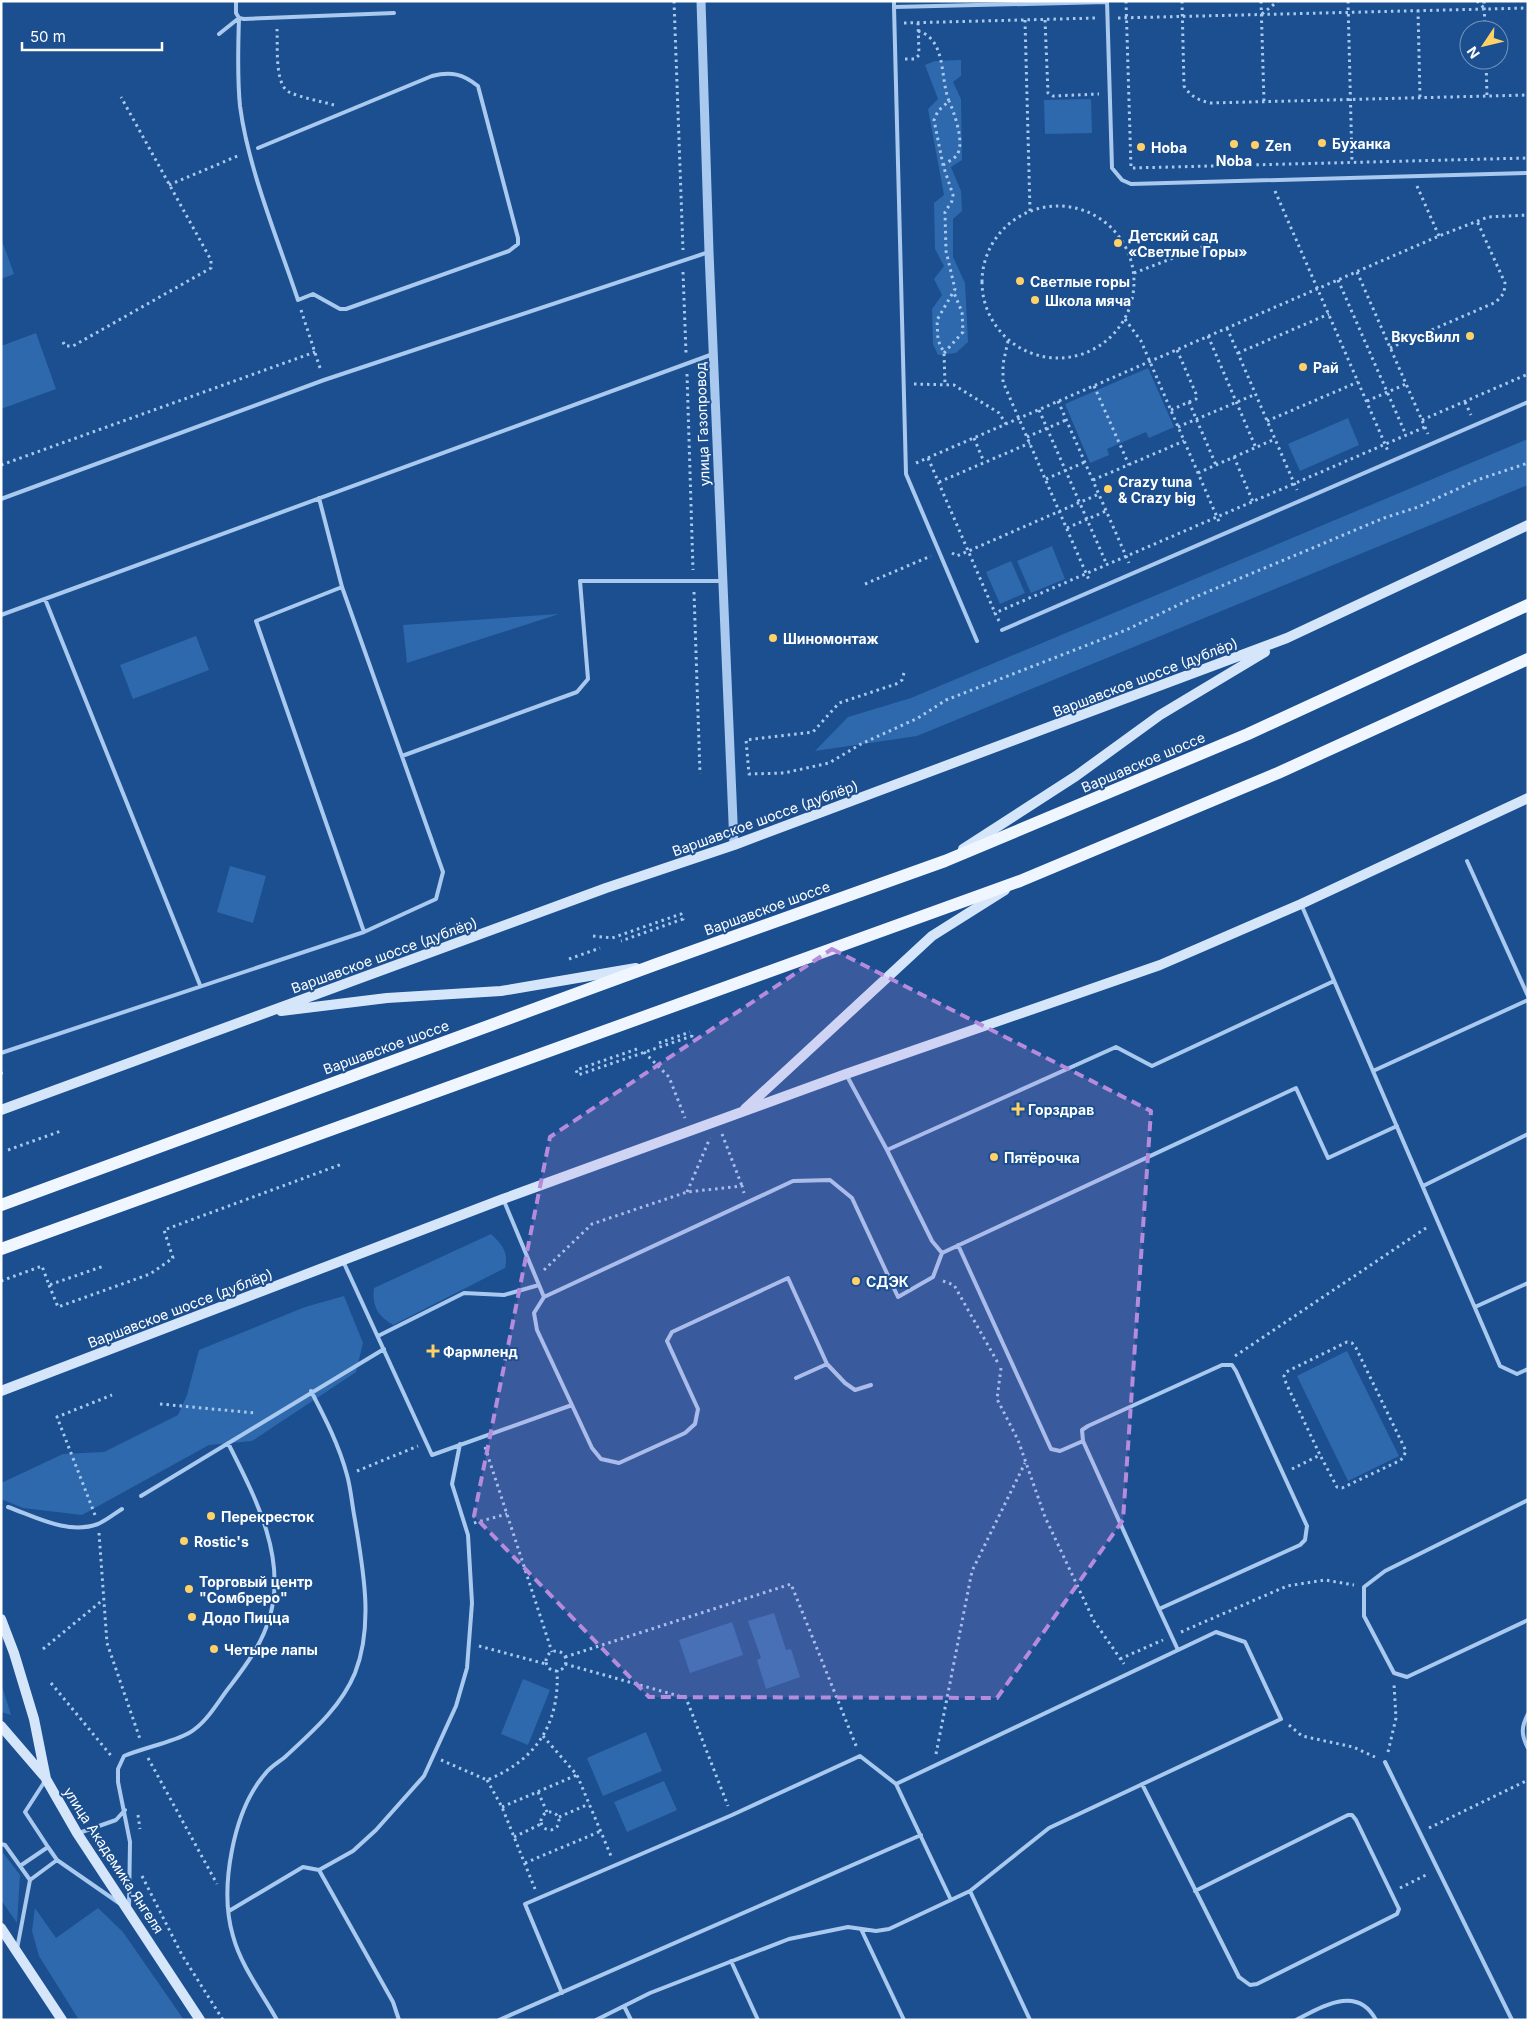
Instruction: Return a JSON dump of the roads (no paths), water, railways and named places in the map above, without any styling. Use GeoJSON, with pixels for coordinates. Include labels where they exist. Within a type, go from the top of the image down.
{"type":"FeatureCollection","features":[{"type":"Feature","properties":{"kind":"main road","name":"Варшавское шоссе (дублёр)"},"geometry":{"type":"LineString","coordinates":[[1,1110],[606,888],[734,845],[1287,638],[1528,525]]}},
{"type":"Feature","properties":{"kind":"main road","name":"Варшавское шоссе"},"geometry":{"type":"LineString","coordinates":[[1,1205],[657,964],[945,861],[1248,734],[1528,605]]}},
{"type":"Feature","properties":{"kind":"main road"},"geometry":{"type":"LineString","coordinates":[[945,861],[1076,776],[1160,715],[1287,638]]}},
{"type":"Feature","properties":{"kind":"main road"},"geometry":{"type":"LineString","coordinates":[[1,1249],[1020,880],[1278,773],[1528,659]]}},
{"type":"Feature","properties":{"kind":"main road","name":"Варшавское шоссе (дублёр)"},"geometry":{"type":"LineString","coordinates":[[1,1391],[503,1199],[846,1074],[1160,965],[1301,904],[1528,798]]}},
{"type":"Feature","properties":{"kind":"main road"},"geometry":{"type":"LineString","coordinates":[[741,1113],[932,936],[1020,880]]}},
{"type":"Feature","properties":{"kind":"main road"},"geometry":{"type":"LineString","coordinates":[[263,1013],[387,998],[502,991],[657,964]]}},
{"type":"Feature","properties":{"kind":"main road","name":"улица Академика Янгеля"},"geometry":{"type":"LineString","coordinates":[[1,1619],[34,1719],[46,1779],[77,1833],[129,1909],[200,2020]]}},
{"type":"Feature","properties":{"kind":"main road"},"geometry":{"type":"LineString","coordinates":[[1,1726],[46,1779]]}},
{"type":"Feature","properties":{"kind":"main road"},"geometry":{"type":"LineString","coordinates":[[1,1928],[62,2020]]}},
{"type":"Feature","properties":{"kind":"street","name":"улица Газопровод"},"geometry":{"type":"LineString","coordinates":[[701,1],[709,252],[734,845]]}},
{"type":"Feature","properties":{"kind":"lane"},"geometry":{"type":"LineString","coordinates":[[236,1],[236,13],[239,18],[237,65],[240,107],[250,152],[298,300],[313,294],[340,309],[346,309],[509,251],[518,244],[478,86],[468,78],[451,73],[432,76],[258,148]]}},
{"type":"Feature","properties":{"kind":"lane"},"geometry":{"type":"LineString","coordinates":[[894,1],[906,467],[909,484],[977,641]]}},
{"type":"Feature","properties":{"kind":"lane"},"geometry":{"type":"LineString","coordinates":[[894,7],[1107,1],[1112,168],[1126,182],[1131,184],[1528,173]]}},
{"type":"Feature","properties":{"kind":"lane"},"geometry":{"type":"LineString","coordinates":[[219,34],[239,18],[394,13]]}},
{"type":"Feature","properties":{"kind":"lane"},"geometry":{"type":"LineString","coordinates":[[1,499],[324,380],[709,252]]}},
{"type":"Feature","properties":{"kind":"lane"},"geometry":{"type":"LineString","coordinates":[[1,615],[713,354]]}},
{"type":"Feature","properties":{"kind":"lane"},"geometry":{"type":"LineString","coordinates":[[1002,630],[1528,402]]}},
{"type":"Feature","properties":{"kind":"lane"},"geometry":{"type":"LineString","coordinates":[[1,1053],[200,985],[364,932],[436,899],[443,872],[342,587],[319,498]]}},
{"type":"Feature","properties":{"kind":"lane"},"geometry":{"type":"LineString","coordinates":[[402,756],[577,692],[588,680],[580,581],[693,579],[723,581]]}},
{"type":"Feature","properties":{"kind":"lane"},"geometry":{"type":"LineString","coordinates":[[342,587],[256,621],[364,932]]}},
{"type":"Feature","properties":{"kind":"lane"},"geometry":{"type":"LineString","coordinates":[[45,599],[200,985]]}},
{"type":"Feature","properties":{"kind":"lane"},"geometry":{"type":"LineString","coordinates":[[1373,1071],[1528,998],[1467,861]]}},
{"type":"Feature","properties":{"kind":"lane"},"geometry":{"type":"LineString","coordinates":[[1301,904],[1500,1366],[1517,1374],[1528,1369]]}},
{"type":"Feature","properties":{"kind":"lane"},"geometry":{"type":"LineString","coordinates":[[887,1150],[1116,1047],[1152,1066],[1334,981]]}},
{"type":"Feature","properties":{"kind":"lane"},"geometry":{"type":"LineString","coordinates":[[846,1074],[887,1150],[932,1241],[942,1254]]}},
{"type":"Feature","properties":{"kind":"lane"},"geometry":{"type":"LineString","coordinates":[[871,1385],[855,1390],[844,1383],[827,1364],[788,1278],[672,1332],[667,1341],[698,1409],[695,1424],[686,1433],[619,1463],[601,1459],[592,1448],[537,1330],[534,1313],[544,1297],[793,1181],[830,1180],[852,1198],[898,1297],[933,1277],[942,1254],[958,1245],[1296,1088],[1328,1158],[1397,1126]]}},
{"type":"Feature","properties":{"kind":"lane"},"geometry":{"type":"LineString","coordinates":[[1423,1186],[1528,1134]]}},
{"type":"Feature","properties":{"kind":"lane"},"geometry":{"type":"LineString","coordinates":[[503,1199],[544,1297]]}},
{"type":"Feature","properties":{"kind":"lane"},"geometry":{"type":"LineString","coordinates":[[958,1245],[1051,1449],[1060,1451],[1082,1440]]}},
{"type":"Feature","properties":{"kind":"lane"},"geometry":{"type":"LineString","coordinates":[[343,1260],[432,1455],[572,1405]]}},
{"type":"Feature","properties":{"kind":"lane"},"geometry":{"type":"LineString","coordinates":[[1475,1307],[1528,1283]]}},
{"type":"Feature","properties":{"kind":"lane"},"geometry":{"type":"LineString","coordinates":[[378,1336],[464,1293],[504,1295],[539,1285]]}},
{"type":"Feature","properties":{"kind":"lane"},"geometry":{"type":"LineString","coordinates":[[141,1496],[311,1391],[384,1349]]}},
{"type":"Feature","properties":{"kind":"lane"},"geometry":{"type":"LineString","coordinates":[[796,1378],[827,1364]]}},
{"type":"Feature","properties":{"kind":"lane"},"geometry":{"type":"LineString","coordinates":[[1159,1609],[1305,1540],[1307,1526],[1232,1365],[1222,1365],[1082,1430],[1082,1440],[1171,1636],[1178,1650]]}},
{"type":"Feature","properties":{"kind":"lane"},"geometry":{"type":"LineString","coordinates":[[277,2020],[243,1960],[232,1936],[228,1912],[227,1881],[236,1834],[253,1790],[266,1773],[333,1710],[355,1673],[364,1641],[366,1606],[347,1475],[328,1423],[311,1391]]}},
{"type":"Feature","properties":{"kind":"lane"},"geometry":{"type":"LineString","coordinates":[[129,1909],[130,1842],[118,1782],[120,1766],[124,1756],[187,1734],[200,1725],[250,1660],[271,1616],[273,1570],[268,1534],[257,1503],[228,1443]]}},
{"type":"Feature","properties":{"kind":"lane"},"geometry":{"type":"LineString","coordinates":[[228,1912],[303,1867],[319,1870],[352,1851],[376,1830],[424,1776],[434,1756],[456,1706],[468,1668],[472,1603],[468,1535],[452,1484],[460,1444]]}},
{"type":"Feature","properties":{"kind":"lane"},"geometry":{"type":"LineString","coordinates":[[1528,1500],[1385,1571],[1364,1587],[1364,1616],[1394,1674],[1407,1677],[1528,1620]]}},
{"type":"Feature","properties":{"kind":"lane"},"geometry":{"type":"LineString","coordinates":[[8,1507],[63,1527],[82,1527],[98,1524],[122,1509]]}},
{"type":"Feature","properties":{"kind":"lane"},"geometry":{"type":"LineString","coordinates":[[596,2020],[624,2006],[789,1939],[848,1927],[876,1931],[888,1928],[970,1891],[1049,1828],[1281,1719],[1245,1642],[1216,1632],[896,1784]]}},
{"type":"Feature","properties":{"kind":"lane"},"geometry":{"type":"LineString","coordinates":[[1528,1714],[1522,1726],[1523,1739],[1528,1748]]}},
{"type":"Feature","properties":{"kind":"lane"},"geometry":{"type":"LineString","coordinates":[[562,1993],[525,1904],[732,1816],[860,1756],[896,1784],[951,1900]]}},
{"type":"Feature","properties":{"kind":"lane"},"geometry":{"type":"LineString","coordinates":[[1385,1762],[1512,2020]]}},
{"type":"Feature","properties":{"kind":"lane"},"geometry":{"type":"LineString","coordinates":[[46,1779],[24,1812],[57,1860],[129,1909]]}},
{"type":"Feature","properties":{"kind":"lane"},"geometry":{"type":"LineString","coordinates":[[1142,1784],[1195,1891],[1239,1977],[1250,1985],[1257,1984],[1397,1914],[1398,1903],[1352,1815],[1348,1815],[1195,1891]]}},
{"type":"Feature","properties":{"kind":"lane"},"geometry":{"type":"LineString","coordinates":[[77,1833],[116,1820],[125,1810]]}},
{"type":"Feature","properties":{"kind":"lane"},"geometry":{"type":"LineString","coordinates":[[499,2020],[921,1835]]}},
{"type":"Feature","properties":{"kind":"lane"},"geometry":{"type":"LineString","coordinates":[[1,1844],[5,1844],[30,1880]]}},
{"type":"Feature","properties":{"kind":"lane"},"geometry":{"type":"LineString","coordinates":[[20,1866],[48,1846]]}},
{"type":"Feature","properties":{"kind":"lane"},"geometry":{"type":"LineString","coordinates":[[17,1951],[30,1880],[57,1860]]}},
{"type":"Feature","properties":{"kind":"lane"},"geometry":{"type":"LineString","coordinates":[[319,1870],[394,2002],[399,2020]]}},
{"type":"Feature","properties":{"kind":"lane"},"geometry":{"type":"LineString","coordinates":[[970,1891],[1030,2020]]}},
{"type":"Feature","properties":{"kind":"lane"},"geometry":{"type":"LineString","coordinates":[[861,1929],[904,2020]]}},
{"type":"Feature","properties":{"kind":"lane"},"geometry":{"type":"LineString","coordinates":[[731,1962],[758,2020]]}},
{"type":"Feature","properties":{"kind":"lane"},"geometry":{"type":"LineString","coordinates":[[1296,2020],[1344,1999],[1355,2000],[1365,2006],[1376,2020]]}},
{"type":"Feature","properties":{"kind":"lane"},"geometry":{"type":"LineString","coordinates":[[624,2006],[631,2020]]}},
{"type":"Feature","properties":{"kind":"place","name":"Буханка"},"geometry":{"type":"Point","coordinates":[1322,143]}},
{"type":"Feature","properties":{"kind":"place","name":"Noba"},"geometry":{"type":"Point","coordinates":[1234,144]}},
{"type":"Feature","properties":{"kind":"place","name":"Zen"},"geometry":{"type":"Point","coordinates":[1255,145]}},
{"type":"Feature","properties":{"kind":"place","name":"Hoba"},"geometry":{"type":"Point","coordinates":[1141,147]}},
{"type":"Feature","properties":{"kind":"place","name":"Детский сад «Светлые Горы»"},"geometry":{"type":"Point","coordinates":[1118,243]}},
{"type":"Feature","properties":{"kind":"place","name":"Светлые горы"},"geometry":{"type":"Point","coordinates":[1020,281]}},
{"type":"Feature","properties":{"kind":"place","name":"Школа мяча"},"geometry":{"type":"Point","coordinates":[1035,300]}},
{"type":"Feature","properties":{"kind":"place","name":"ВкусВилл"},"geometry":{"type":"Point","coordinates":[1470,336]}},
{"type":"Feature","properties":{"kind":"place","name":"Рай"},"geometry":{"type":"Point","coordinates":[1303,367]}},
{"type":"Feature","properties":{"kind":"place","name":"Crazy tuna & Crazy big"},"geometry":{"type":"Point","coordinates":[1108,489]}},
{"type":"Feature","properties":{"kind":"place","name":"Шиномонтаж"},"geometry":{"type":"Point","coordinates":[773,638]}},
{"type":"Feature","properties":{"kind":"place","name":"Горздрав"},"geometry":{"type":"Point","coordinates":[1018,1109]}},
{"type":"Feature","properties":{"kind":"place","name":"Пятёрочка"},"geometry":{"type":"Point","coordinates":[994,1157]}},
{"type":"Feature","properties":{"kind":"place","name":"СДЭК"},"geometry":{"type":"Point","coordinates":[856,1281]}},
{"type":"Feature","properties":{"kind":"place","name":"Фармленд"},"geometry":{"type":"Point","coordinates":[433,1351]}},
{"type":"Feature","properties":{"kind":"place","name":"Перекресток"},"geometry":{"type":"Point","coordinates":[211,1516]}},
{"type":"Feature","properties":{"kind":"place","name":"Rostic's"},"geometry":{"type":"Point","coordinates":[184,1541]}},
{"type":"Feature","properties":{"kind":"place","name":"Торговый центр \"Сомбреро\""},"geometry":{"type":"Point","coordinates":[189,1589]}},
{"type":"Feature","properties":{"kind":"place","name":"Додо Пицца"},"geometry":{"type":"Point","coordinates":[192,1617]}},
{"type":"Feature","properties":{"kind":"place","name":"Четыре лапы"},"geometry":{"type":"Point","coordinates":[214,1649]}}]}
